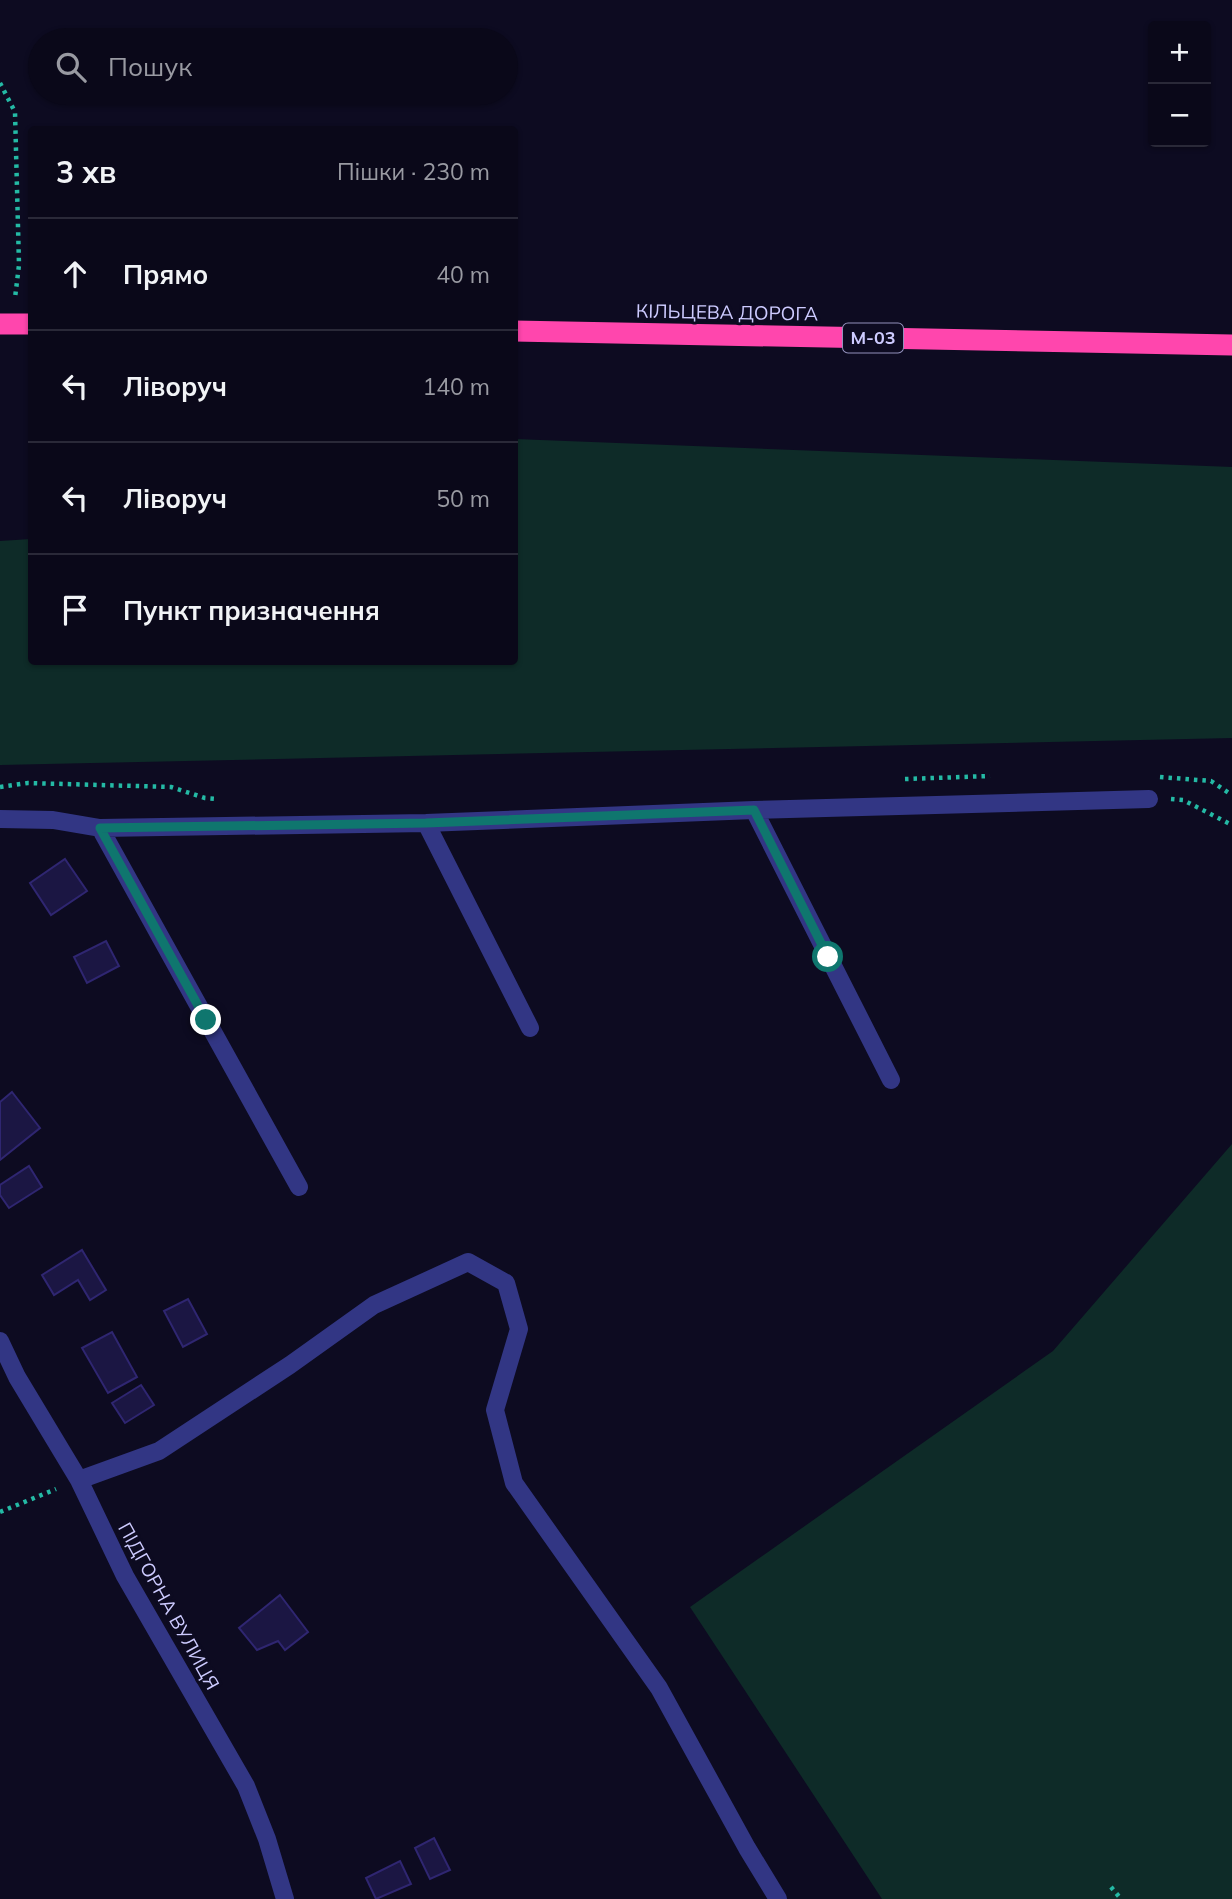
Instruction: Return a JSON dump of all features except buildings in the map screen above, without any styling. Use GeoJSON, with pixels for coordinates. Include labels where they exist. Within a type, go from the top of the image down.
{"type":"FeatureCollection","features":[{"type":"Feature","properties":{"kind":"highway","name":"КІЛЬЦЕВА ДОРОГА"},"geometry":{"type":"LineString","coordinates":[[518,331],[1232,345]]}},
{"type":"Feature","properties":{"kind":"street"},"geometry":{"type":"LineString","coordinates":[[0,819],[53,820],[100,828],[426,823],[754,810],[1149,799]]}},
{"type":"Feature","properties":{"kind":"street"},"geometry":{"type":"LineString","coordinates":[[754,810],[891,1080]]}},
{"type":"Feature","properties":{"kind":"street"},"geometry":{"type":"LineString","coordinates":[[426,823],[530,1028]]}},
{"type":"Feature","properties":{"kind":"street"},"geometry":{"type":"LineString","coordinates":[[100,828],[299,1187]]}},
{"type":"Feature","properties":{"kind":"street"},"geometry":{"type":"LineString","coordinates":[[79,1480],[159,1451],[290,1365],[374,1304],[468,1262],[506,1283],[519,1329],[495,1410],[514,1483],[659,1688],[778,1899]]}},
{"type":"Feature","properties":{"kind":"street","name":"ПІДГОРНА ВУЛИЦЯ"},"geometry":{"type":"LineString","coordinates":[[0,1341],[17,1377],[79,1480],[125,1576],[246,1786],[267,1839],[278,1897]]}},
{"type":"Feature","properties":{"kind":"path"},"geometry":{"type":"LineString","coordinates":[[0,83],[15,112],[19,265],[15,324]]}},
{"type":"Feature","properties":{"kind":"path"},"geometry":{"type":"LineString","coordinates":[[894,779],[1002,776]]}},
{"type":"Feature","properties":{"kind":"path"},"geometry":{"type":"LineString","coordinates":[[1149,777],[1211,780],[1232,794]]}},
{"type":"Feature","properties":{"kind":"path"},"geometry":{"type":"LineString","coordinates":[[0,787],[28,783],[171,788],[205,798],[230,801]]}},
{"type":"Feature","properties":{"kind":"path"},"geometry":{"type":"LineString","coordinates":[[1149,799],[1183,800],[1232,825]]}},
{"type":"Feature","properties":{"kind":"path"},"geometry":{"type":"LineString","coordinates":[[0,1512],[79,1480]]}},
{"type":"Feature","properties":{"kind":"path"},"geometry":{"type":"LineString","coordinates":[[1111,1887],[1121,1899]]}},
{"type":"Feature","properties":{"kind":"green space"},"geometry":{"type":"Polygon","coordinates":[[[518,439],[1232,467],[1232,738],[0,765],[0,541],[28,539],[28,665],[518,665],[518,439]]]}},
{"type":"Feature","properties":{"kind":"green space"},"geometry":{"type":"Polygon","coordinates":[[[1232,1144],[1232,1899],[882,1899],[690,1607],[1053,1351],[1232,1144]]]}},
{"type":"Feature","properties":{"kind":"route"},"geometry":{"type":"LineString","coordinates":[[206,1020],[100,828],[426,823],[754,810],[828,957]]}}]}
